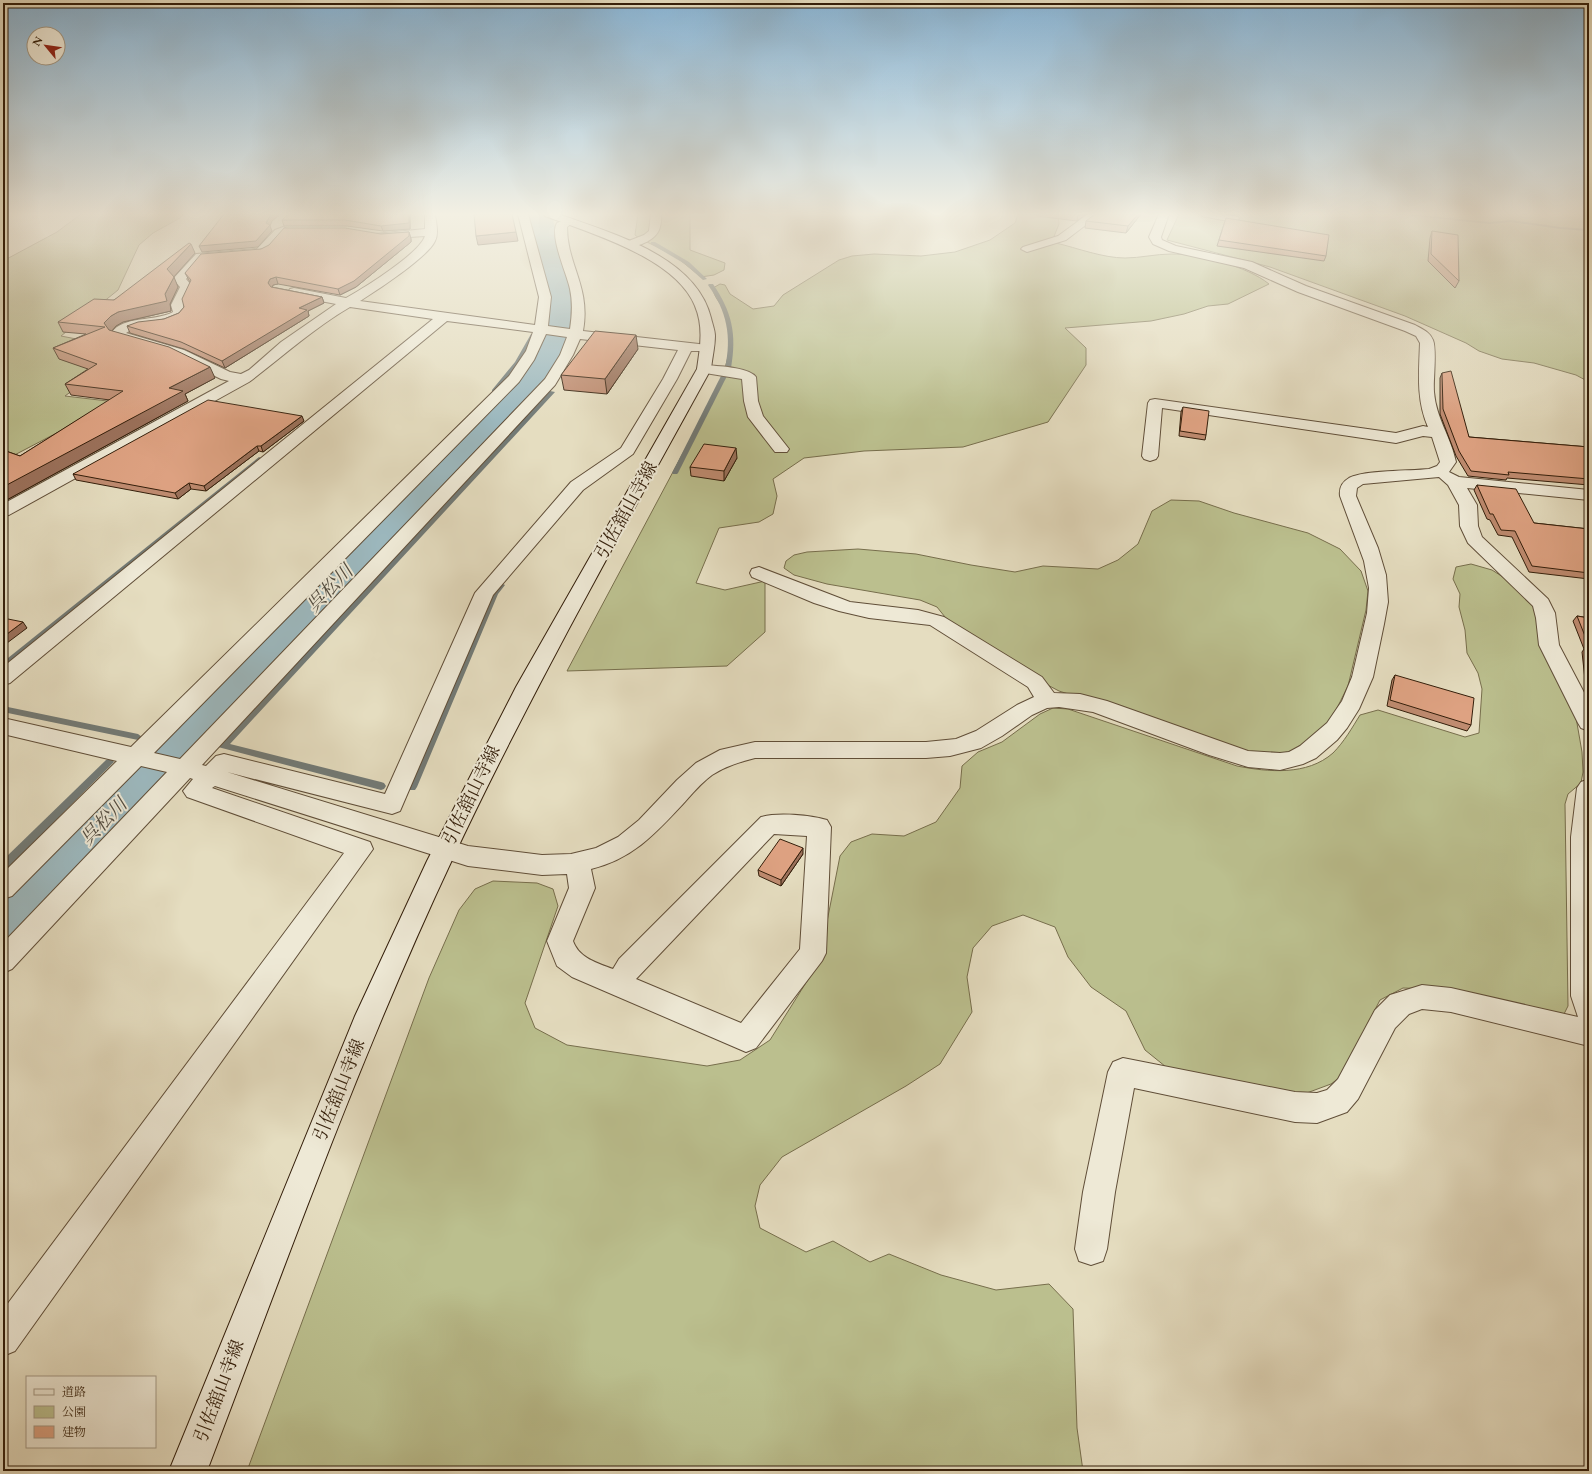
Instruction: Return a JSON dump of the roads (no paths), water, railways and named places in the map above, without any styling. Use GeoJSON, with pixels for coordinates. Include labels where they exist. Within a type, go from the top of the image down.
{"type":"FeatureCollection","features":[{"type":"Feature","properties":{"kind":"street"},"geometry":{"type":"LineString","coordinates":[[184,283],[186,284],[177,305],[180,313],[169,320],[129,328],[118,333],[120,336],[188,356],[226,376],[244,379]]}},
{"type":"Feature","properties":{"kind":"street"},"geometry":{"type":"LineString","coordinates":[[3,511],[244,379],[286,345],[377,283]]}},
{"type":"Feature","properties":{"kind":"street"},"geometry":{"type":"LineString","coordinates":[[3,889],[139,758],[500,395],[526,364],[544,330],[546,309],[541,283]]}},
{"type":"Feature","properties":{"kind":"street"},"geometry":{"type":"LineString","coordinates":[[3,961],[191,771],[535,399],[561,366],[578,320],[578,293],[575,283]]}},
{"type":"Feature","properties":{"kind":"street","name":"引佐舘山寺線"},"geometry":{"type":"LineString","coordinates":[[188,1471],[330,1111],[372,1009],[445,848],[526,688],[699,355],[709,329],[702,306],[685,283]]}},
{"type":"Feature","properties":{"kind":"street"},"geometry":{"type":"LineString","coordinates":[[3,726],[191,771],[468,856],[542,866],[577,863],[600,857],[627,844],[647,827],[704,769],[728,756],[755,750],[926,750],[953,748],[974,742],[998,730],[1015,715],[1034,704],[1057,700],[1080,701],[1105,708],[1227,754],[1250,761],[1272,762],[1292,760],[1308,752],[1332,731],[1354,701],[1361,682],[1376,614],[1378,584],[1375,567],[1348,496],[1348,489],[1352,483],[1360,479],[1371,477],[1417,477],[1437,472],[1443,469],[1448,462],[1447,454],[1429,411],[1427,396],[1426,338],[1420,333],[1288,283]]}},
{"type":"Feature","properties":{"kind":"street"},"geometry":{"type":"LineString","coordinates":[[284,290],[348,303],[573,334],[699,355],[749,377],[751,402],[756,417],[781,449]]}},
{"type":"Feature","properties":{"kind":"street"},"geometry":{"type":"LineString","coordinates":[[3,678],[444,317]]}},
{"type":"Feature","properties":{"kind":"street"},"geometry":{"type":"LineString","coordinates":[[191,771],[224,762],[392,805],[484,593],[577,486],[627,451],[670,379],[699,355]]}},
{"type":"Feature","properties":{"kind":"street"},"geometry":{"type":"LineString","coordinates":[[1150,456],[1155,403],[1396,438],[1423,431],[1438,433]]}},
{"type":"Feature","properties":{"kind":"street"},"geometry":{"type":"LineString","coordinates":[[1437,472],[1455,482],[1589,495]]}},
{"type":"Feature","properties":{"kind":"street"},"geometry":{"type":"LineString","coordinates":[[1455,482],[1468,505],[1469,526],[1474,539],[1542,603],[1546,611],[1547,636],[1551,650],[1589,723]]}},
{"type":"Feature","properties":{"kind":"street"},"geometry":{"type":"LineString","coordinates":[[759,573],[843,606],[874,613],[921,616],[937,621],[1035,682],[1048,702]]}},
{"type":"Feature","properties":{"kind":"street"},"geometry":{"type":"LineString","coordinates":[[3,1339],[361,849],[195,791],[191,771]]}},
{"type":"Feature","properties":{"kind":"street"},"geometry":{"type":"LineString","coordinates":[[1589,788],[1583,837],[1585,996],[1589,1010]]}},
{"type":"Feature","properties":{"kind":"street"},"geometry":{"type":"LineString","coordinates":[[577,863],[582,888],[566,923],[560,941],[566,958],[582,969],[618,985],[746,1038],[813,953],[819,827],[768,824],[629,967],[618,985]]}},
{"type":"Feature","properties":{"kind":"street"},"geometry":{"type":"LineString","coordinates":[[1091,1249],[1099,1192],[1123,1072],[1295,1107],[1317,1108],[1336,1102],[1348,1089],[1385,1019],[1400,1004],[1422,997],[1450,1000],[1589,1033]]}},
{"type":"Feature","properties":{"kind":"waterway","name":"呉松川"},"geometry":{"type":"LineString","coordinates":[[3,924],[532,381],[550,351],[561,319],[562,295],[558,283]]}},
{"type":"Feature","properties":{"kind":"waterway"},"geometry":{"type":"LineString","coordinates":[[711,285],[723,304],[730,324],[731,345],[728,368]]}},
{"type":"Feature","properties":{"kind":"waterway"},"geometry":{"type":"LineString","coordinates":[[494,391],[517,363],[533,335]]}},
{"type":"Feature","properties":{"kind":"waterway"},"geometry":{"type":"LineString","coordinates":[[675,473],[725,374]]}},
{"type":"Feature","properties":{"kind":"waterway"},"geometry":{"type":"LineString","coordinates":[[223,746],[552,392]]}},
{"type":"Feature","properties":{"kind":"waterway"},"geometry":{"type":"LineString","coordinates":[[3,666],[259,459]]}},
{"type":"Feature","properties":{"kind":"waterway"},"geometry":{"type":"LineString","coordinates":[[408,787],[412,787],[494,594],[501,585]]}},
{"type":"Feature","properties":{"kind":"waterway"},"geometry":{"type":"LineString","coordinates":[[3,709],[138,737]]}},
{"type":"Feature","properties":{"kind":"waterway"},"geometry":{"type":"LineString","coordinates":[[186,737],[203,741]]}},
{"type":"Feature","properties":{"kind":"waterway"},"geometry":{"type":"LineString","coordinates":[[160,742],[178,745]]}},
{"type":"Feature","properties":{"kind":"waterway"},"geometry":{"type":"LineString","coordinates":[[223,746],[381,786]]}},
{"type":"Feature","properties":{"kind":"waterway"},"geometry":{"type":"LineString","coordinates":[[3,866],[109,762]]}}]}
